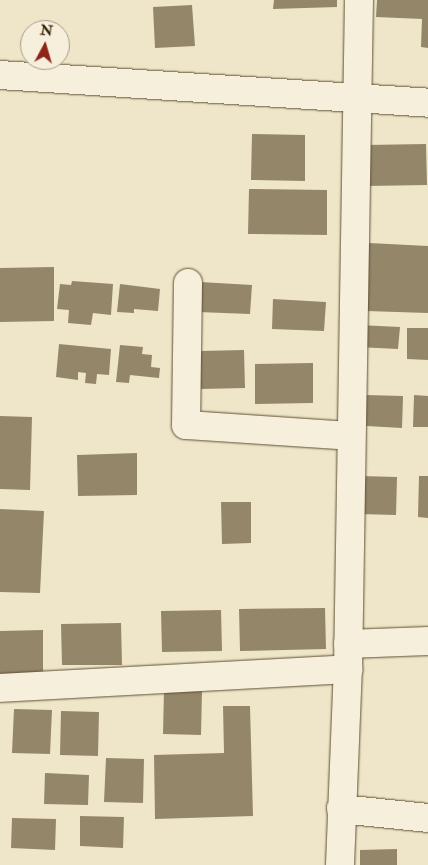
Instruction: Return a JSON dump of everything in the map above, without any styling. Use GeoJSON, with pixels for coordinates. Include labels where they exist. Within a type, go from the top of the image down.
{"type":"FeatureCollection","features":[{"type":"Feature","properties":{"kind":"street"},"geometry":{"type":"LineString","coordinates":[[340,865],[348,656],[355,100],[359,0]]}},
{"type":"Feature","properties":{"kind":"street"},"geometry":{"type":"LineString","coordinates":[[0,76],[355,100],[428,103]]}},
{"type":"Feature","properties":{"kind":"street"},"geometry":{"type":"LineString","coordinates":[[188,283],[186,425],[351,436]]}},
{"type":"Feature","properties":{"kind":"street"},"geometry":{"type":"LineString","coordinates":[[0,688],[348,656],[428,641]]}},
{"type":"Feature","properties":{"kind":"street"},"geometry":{"type":"LineString","coordinates":[[341,809],[428,818]]}},
{"type":"Feature","properties":{"kind":"building"},"geometry":{"type":"Polygon","coordinates":[[[274,0],[337,0],[337,7],[273,9],[274,0]]]}},
{"type":"Feature","properties":{"kind":"building"},"geometry":{"type":"Polygon","coordinates":[[[377,0],[428,0],[428,48],[421,47],[422,19],[376,17],[377,0]]]}},
{"type":"Feature","properties":{"kind":"building"},"geometry":{"type":"Polygon","coordinates":[[[192,5],[195,46],[155,48],[153,7],[192,5]]]}},
{"type":"Feature","properties":{"kind":"building"},"geometry":{"type":"Polygon","coordinates":[[[252,134],[305,135],[305,181],[251,180],[252,134]]]}},
{"type":"Feature","properties":{"kind":"building"},"geometry":{"type":"Polygon","coordinates":[[[426,144],[427,185],[367,186],[366,145],[426,144]]]}},
{"type":"Feature","properties":{"kind":"building"},"geometry":{"type":"Polygon","coordinates":[[[249,189],[327,190],[327,235],[248,234],[249,189]]]}},
{"type":"Feature","properties":{"kind":"building"},"geometry":{"type":"Polygon","coordinates":[[[369,243],[428,246],[428,313],[366,311],[369,243]]]}},
{"type":"Feature","properties":{"kind":"building"},"geometry":{"type":"Polygon","coordinates":[[[54,267],[54,321],[0,322],[0,268],[54,267]]]}},
{"type":"Feature","properties":{"kind":"building"},"geometry":{"type":"Polygon","coordinates":[[[72,281],[113,284],[111,315],[93,313],[91,325],[68,323],[69,310],[57,309],[60,284],[71,285],[72,281]]]}},
{"type":"Feature","properties":{"kind":"building"},"geometry":{"type":"Polygon","coordinates":[[[200,282],[252,285],[250,314],[198,312],[200,282]]]}},
{"type":"Feature","properties":{"kind":"building"},"geometry":{"type":"Polygon","coordinates":[[[120,284],[160,289],[158,311],[134,309],[134,313],[117,312],[120,284]]]}},
{"type":"Feature","properties":{"kind":"building"},"geometry":{"type":"Polygon","coordinates":[[[273,299],[326,302],[324,331],[272,329],[273,299]]]}},
{"type":"Feature","properties":{"kind":"building"},"geometry":{"type":"Polygon","coordinates":[[[358,325],[400,327],[398,349],[357,347],[358,325]]]}},
{"type":"Feature","properties":{"kind":"building"},"geometry":{"type":"Polygon","coordinates":[[[407,328],[428,328],[428,360],[407,359],[407,328]]]}},
{"type":"Feature","properties":{"kind":"building"},"geometry":{"type":"Polygon","coordinates":[[[59,344],[111,349],[109,375],[97,374],[96,384],[85,383],[86,373],[78,372],[78,380],[56,377],[59,344]]]}},
{"type":"Feature","properties":{"kind":"building"},"geometry":{"type":"Polygon","coordinates":[[[120,345],[143,347],[142,354],[152,355],[151,367],[160,368],[159,378],[130,375],[129,383],[116,382],[120,345]]]}},
{"type":"Feature","properties":{"kind":"building"},"geometry":{"type":"Polygon","coordinates":[[[244,350],[245,388],[201,389],[200,351],[244,350]]]}},
{"type":"Feature","properties":{"kind":"building"},"geometry":{"type":"Polygon","coordinates":[[[313,363],[313,403],[255,404],[255,364],[313,363]]]}},
{"type":"Feature","properties":{"kind":"building"},"geometry":{"type":"Polygon","coordinates":[[[366,395],[403,396],[402,428],[366,426],[366,395]]]}},
{"type":"Feature","properties":{"kind":"building"},"geometry":{"type":"Polygon","coordinates":[[[414,395],[428,396],[428,427],[413,427],[414,395]]]}},
{"type":"Feature","properties":{"kind":"building"},"geometry":{"type":"Polygon","coordinates":[[[0,416],[32,417],[30,490],[0,489],[0,416]]]}},
{"type":"Feature","properties":{"kind":"building"},"geometry":{"type":"Polygon","coordinates":[[[137,453],[137,495],[78,496],[77,455],[137,453]]]}},
{"type":"Feature","properties":{"kind":"building"},"geometry":{"type":"Polygon","coordinates":[[[360,476],[397,477],[396,515],[359,514],[360,476]]]}},
{"type":"Feature","properties":{"kind":"building"},"geometry":{"type":"Polygon","coordinates":[[[419,476],[428,476],[428,518],[418,517],[419,476]]]}},
{"type":"Feature","properties":{"kind":"building"},"geometry":{"type":"Polygon","coordinates":[[[221,502],[251,502],[251,543],[222,544],[221,502]]]}},
{"type":"Feature","properties":{"kind":"building"},"geometry":{"type":"Polygon","coordinates":[[[0,509],[44,511],[40,593],[0,592],[0,509]]]}},
{"type":"Feature","properties":{"kind":"building"},"geometry":{"type":"Polygon","coordinates":[[[325,608],[326,649],[240,651],[239,609],[325,608]]]}},
{"type":"Feature","properties":{"kind":"building"},"geometry":{"type":"Polygon","coordinates":[[[221,610],[222,651],[162,652],[161,611],[221,610]]]}},
{"type":"Feature","properties":{"kind":"building"},"geometry":{"type":"Polygon","coordinates":[[[121,623],[122,665],[62,665],[61,624],[121,623]]]}},
{"type":"Feature","properties":{"kind":"building"},"geometry":{"type":"Polygon","coordinates":[[[43,630],[43,674],[0,674],[0,631],[43,630]]]}},
{"type":"Feature","properties":{"kind":"building"},"geometry":{"type":"Polygon","coordinates":[[[164,690],[202,691],[201,735],[163,734],[164,690]]]}},
{"type":"Feature","properties":{"kind":"building"},"geometry":{"type":"Polygon","coordinates":[[[223,706],[250,706],[253,816],[155,819],[154,755],[224,753],[223,706]]]}},
{"type":"Feature","properties":{"kind":"building"},"geometry":{"type":"Polygon","coordinates":[[[14,709],[52,710],[50,754],[12,753],[14,709]]]}},
{"type":"Feature","properties":{"kind":"building"},"geometry":{"type":"Polygon","coordinates":[[[61,711],[99,712],[98,756],[60,755],[61,711]]]}},
{"type":"Feature","properties":{"kind":"building"},"geometry":{"type":"Polygon","coordinates":[[[106,758],[144,759],[143,803],[104,802],[106,758]]]}},
{"type":"Feature","properties":{"kind":"building"},"geometry":{"type":"Polygon","coordinates":[[[45,773],[89,775],[88,805],[44,804],[45,773]]]}},
{"type":"Feature","properties":{"kind":"building"},"geometry":{"type":"Polygon","coordinates":[[[80,816],[124,817],[123,848],[80,846],[80,816]]]}},
{"type":"Feature","properties":{"kind":"building"},"geometry":{"type":"Polygon","coordinates":[[[12,818],[56,819],[55,850],[11,848],[12,818]]]}},
{"type":"Feature","properties":{"kind":"building"},"geometry":{"type":"Polygon","coordinates":[[[397,849],[397,865],[360,865],[360,850],[397,849]]]}}]}
